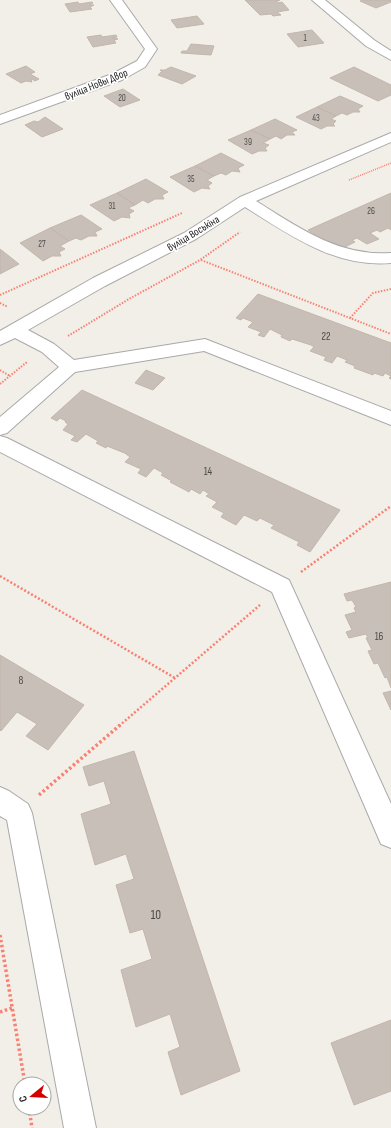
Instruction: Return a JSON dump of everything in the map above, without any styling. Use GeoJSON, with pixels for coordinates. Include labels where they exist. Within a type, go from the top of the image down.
{"type":"FeatureCollection","features":[{"type":"Feature","properties":{"kind":"street","name":"вуліца Новы Двор"},"geometry":{"type":"LineString","coordinates":[[0,120],[117,77],[141,64],[151,49],[116,0]]}},
{"type":"Feature","properties":{"kind":"street"},"geometry":{"type":"LineString","coordinates":[[318,0],[370,43],[391,56]]}},
{"type":"Feature","properties":{"kind":"street","name":"вуліца Воськіна"},"geometry":{"type":"LineString","coordinates":[[7,335],[99,282],[190,236],[244,200],[391,137]]}},
{"type":"Feature","properties":{"kind":"street"},"geometry":{"type":"LineString","coordinates":[[244,200],[306,239],[325,248],[350,255],[383,259],[391,258]]}},
{"type":"Feature","properties":{"kind":"street"},"geometry":{"type":"LineString","coordinates":[[7,335],[48,348],[70,367]]}},
{"type":"Feature","properties":{"kind":"street"},"geometry":{"type":"LineString","coordinates":[[0,428],[70,367],[205,345],[391,418]]}},
{"type":"Feature","properties":{"kind":"street"},"geometry":{"type":"LineString","coordinates":[[0,443],[280,586],[391,835]]}},
{"type":"Feature","properties":{"kind":"street"},"geometry":{"type":"LineString","coordinates":[[9,806],[80,1128]]}},
{"type":"Feature","properties":{"kind":"path"},"geometry":{"type":"LineString","coordinates":[[347,181],[391,163]]}},
{"type":"Feature","properties":{"kind":"path"},"geometry":{"type":"LineString","coordinates":[[0,295],[188,210]]}},
{"type":"Feature","properties":{"kind":"path"},"geometry":{"type":"LineString","coordinates":[[0,384],[38,353],[200,260],[266,213]]}},
{"type":"Feature","properties":{"kind":"path"},"geometry":{"type":"LineString","coordinates":[[200,260],[391,334]]}},
{"type":"Feature","properties":{"kind":"path"},"geometry":{"type":"LineString","coordinates":[[350,318],[373,293],[391,289]]}},
{"type":"Feature","properties":{"kind":"path"},"geometry":{"type":"LineString","coordinates":[[0,370],[10,376]]}},
{"type":"Feature","properties":{"kind":"path"},"geometry":{"type":"LineString","coordinates":[[9,806],[175,678],[280,586],[391,506]]}},
{"type":"Feature","properties":{"kind":"path"},"geometry":{"type":"LineString","coordinates":[[0,576],[175,678]]}},
{"type":"Feature","properties":{"kind":"path"},"geometry":{"type":"LineString","coordinates":[[0,935],[24,1076]]}},
{"type":"Feature","properties":{"kind":"path"},"geometry":{"type":"LineString","coordinates":[[0,1012],[12,1008]]}},
{"type":"Feature","properties":{"kind":"path"},"geometry":{"type":"LineString","coordinates":[[30,1116],[32,1128]]}},
{"type":"Feature","properties":{"kind":"building"},"geometry":{"type":"Polygon","coordinates":[[[245,0],[280,0],[277,1],[278,3],[282,2],[289,10],[277,12],[281,15],[260,15],[245,0]]]}},
{"type":"Feature","properties":{"kind":"building"},"geometry":{"type":"Polygon","coordinates":[[[391,0],[391,2],[376,8],[360,1],[391,0]]]}},
{"type":"Feature","properties":{"kind":"building"},"geometry":{"type":"Polygon","coordinates":[[[78,2],[79,4],[92,2],[93,3],[89,5],[94,5],[90,7],[92,9],[70,12],[65,4],[78,2]]]}},
{"type":"Feature","properties":{"kind":"building"},"geometry":{"type":"Polygon","coordinates":[[[197,16],[204,24],[177,28],[171,20],[197,16]]]}},
{"type":"Feature","properties":{"kind":"building"},"geometry":{"type":"Polygon","coordinates":[[[312,30],[324,43],[298,47],[287,34],[312,30]]]}},
{"type":"Feature","properties":{"kind":"building"},"geometry":{"type":"Polygon","coordinates":[[[101,35],[102,37],[116,35],[117,37],[112,38],[118,39],[114,40],[116,43],[93,47],[87,37],[101,35]]]}},
{"type":"Feature","properties":{"kind":"building"},"geometry":{"type":"Polygon","coordinates":[[[191,44],[214,46],[211,55],[181,53],[182,51],[187,51],[191,44]]]}},
{"type":"Feature","properties":{"kind":"building"},"geometry":{"type":"Polygon","coordinates":[[[26,66],[35,72],[30,74],[39,79],[35,81],[31,79],[32,82],[26,81],[21,83],[6,74],[26,66]]]}},
{"type":"Feature","properties":{"kind":"building"},"geometry":{"type":"Polygon","coordinates":[[[171,67],[196,76],[182,84],[158,75],[162,71],[160,70],[165,70],[171,67]]]}},
{"type":"Feature","properties":{"kind":"building"},"geometry":{"type":"Polygon","coordinates":[[[354,67],[391,85],[391,95],[378,101],[330,78],[354,67]]]}},
{"type":"Feature","properties":{"kind":"building"},"geometry":{"type":"Polygon","coordinates":[[[123,89],[140,100],[120,107],[104,96],[123,89]]]}},
{"type":"Feature","properties":{"kind":"building"},"geometry":{"type":"Polygon","coordinates":[[[340,96],[363,106],[358,109],[360,112],[353,112],[347,115],[342,113],[336,116],[317,107],[340,96]]]}},
{"type":"Feature","properties":{"kind":"building"},"geometry":{"type":"Polygon","coordinates":[[[317,107],[336,116],[331,119],[336,121],[333,124],[335,126],[327,126],[321,129],[296,117],[317,107]]]}},
{"type":"Feature","properties":{"kind":"building"},"geometry":{"type":"Polygon","coordinates":[[[45,117],[63,129],[42,137],[25,125],[34,121],[38,122],[45,117]]]}},
{"type":"Feature","properties":{"kind":"building"},"geometry":{"type":"Polygon","coordinates":[[[275,119],[297,130],[292,132],[295,135],[287,135],[281,139],[276,136],[270,139],[251,130],[275,119]]]}},
{"type":"Feature","properties":{"kind":"building"},"geometry":{"type":"Polygon","coordinates":[[[251,130],[270,139],[263,143],[269,145],[265,148],[267,151],[259,151],[252,154],[228,140],[251,130]]]}},
{"type":"Feature","properties":{"kind":"building"},"geometry":{"type":"Polygon","coordinates":[[[221,153],[244,165],[238,168],[240,172],[232,171],[226,175],[221,173],[214,176],[195,166],[221,153]]]}},
{"type":"Feature","properties":{"kind":"building"},"geometry":{"type":"Polygon","coordinates":[[[195,166],[214,176],[207,180],[212,183],[208,186],[210,189],[202,188],[194,192],[170,177],[195,166]]]}},
{"type":"Feature","properties":{"kind":"building"},"geometry":{"type":"Polygon","coordinates":[[[146,179],[168,192],[162,195],[164,199],[155,199],[148,203],[143,200],[135,205],[117,193],[146,179]]]}},
{"type":"Feature","properties":{"kind":"building"},"geometry":{"type":"Polygon","coordinates":[[[117,193],[135,205],[128,208],[134,211],[129,214],[130,218],[122,217],[114,221],[90,205],[117,193]]]}},
{"type":"Feature","properties":{"kind":"building"},"geometry":{"type":"Polygon","coordinates":[[[391,193],[391,230],[388,228],[380,232],[377,230],[370,233],[379,239],[367,244],[357,238],[352,240],[355,242],[343,248],[340,252],[308,230],[391,193]]]}},
{"type":"Feature","properties":{"kind":"building"},"geometry":{"type":"Polygon","coordinates":[[[81,215],[102,229],[95,232],[97,236],[89,236],[81,240],[76,238],[69,241],[50,228],[81,215]]]}},
{"type":"Feature","properties":{"kind":"building"},"geometry":{"type":"Polygon","coordinates":[[[50,228],[69,241],[60,246],[65,249],[59,252],[61,256],[52,256],[43,261],[20,243],[50,228]]]}},
{"type":"Feature","properties":{"kind":"building"},"geometry":{"type":"Polygon","coordinates":[[[0,249],[19,264],[0,274],[0,249]]]}},
{"type":"Feature","properties":{"kind":"building"},"geometry":{"type":"Polygon","coordinates":[[[258,294],[391,343],[391,376],[385,373],[383,376],[374,373],[373,375],[354,368],[355,366],[345,362],[347,360],[337,356],[332,363],[324,360],[326,357],[310,351],[314,347],[311,345],[292,339],[290,341],[281,337],[282,335],[270,329],[264,337],[258,335],[261,332],[248,327],[253,322],[243,318],[241,320],[236,318],[258,294]]]}},
{"type":"Feature","properties":{"kind":"building"},"geometry":{"type":"Polygon","coordinates":[[[146,370],[165,378],[153,390],[135,383],[146,370]]]}},
{"type":"Feature","properties":{"kind":"building"},"geometry":{"type":"Polygon","coordinates":[[[82,390],[340,510],[310,552],[297,545],[299,542],[271,528],[274,525],[260,518],[257,521],[244,515],[236,525],[221,517],[224,513],[212,507],[217,502],[206,496],[209,494],[203,490],[200,494],[191,489],[189,492],[170,482],[172,481],[161,475],[163,473],[154,468],[146,477],[138,473],[141,469],[125,462],[130,457],[127,454],[107,446],[106,448],[96,443],[98,441],[86,434],[77,442],[71,440],[75,436],[63,430],[68,424],[65,422],[66,421],[60,418],[57,421],[51,418],[82,390]]]}},
{"type":"Feature","properties":{"kind":"building"},"geometry":{"type":"Polygon","coordinates":[[[391,582],[391,688],[387,677],[385,678],[378,663],[374,664],[368,651],[372,650],[366,638],[368,638],[366,634],[349,638],[346,632],[352,630],[345,615],[356,612],[354,608],[356,607],[352,600],[347,601],[344,594],[391,582]]]}},
{"type":"Feature","properties":{"kind":"building"},"geometry":{"type":"Polygon","coordinates":[[[0,655],[84,705],[48,750],[26,736],[37,724],[17,712],[1,731],[0,730],[0,655]]]}},
{"type":"Feature","properties":{"kind":"building"},"geometry":{"type":"Polygon","coordinates":[[[391,691],[391,710],[383,693],[391,691]]]}},
{"type":"Feature","properties":{"kind":"building"},"geometry":{"type":"Polygon","coordinates":[[[134,751],[240,1071],[181,1095],[168,1052],[180,1047],[170,1014],[136,1027],[121,970],[152,959],[143,929],[130,933],[116,885],[134,879],[126,854],[95,865],[81,814],[111,804],[104,781],[89,786],[83,767],[134,751]]]}},
{"type":"Feature","properties":{"kind":"building"},"geometry":{"type":"Polygon","coordinates":[[[391,1020],[391,1091],[354,1105],[331,1043],[391,1020]]]}}]}
